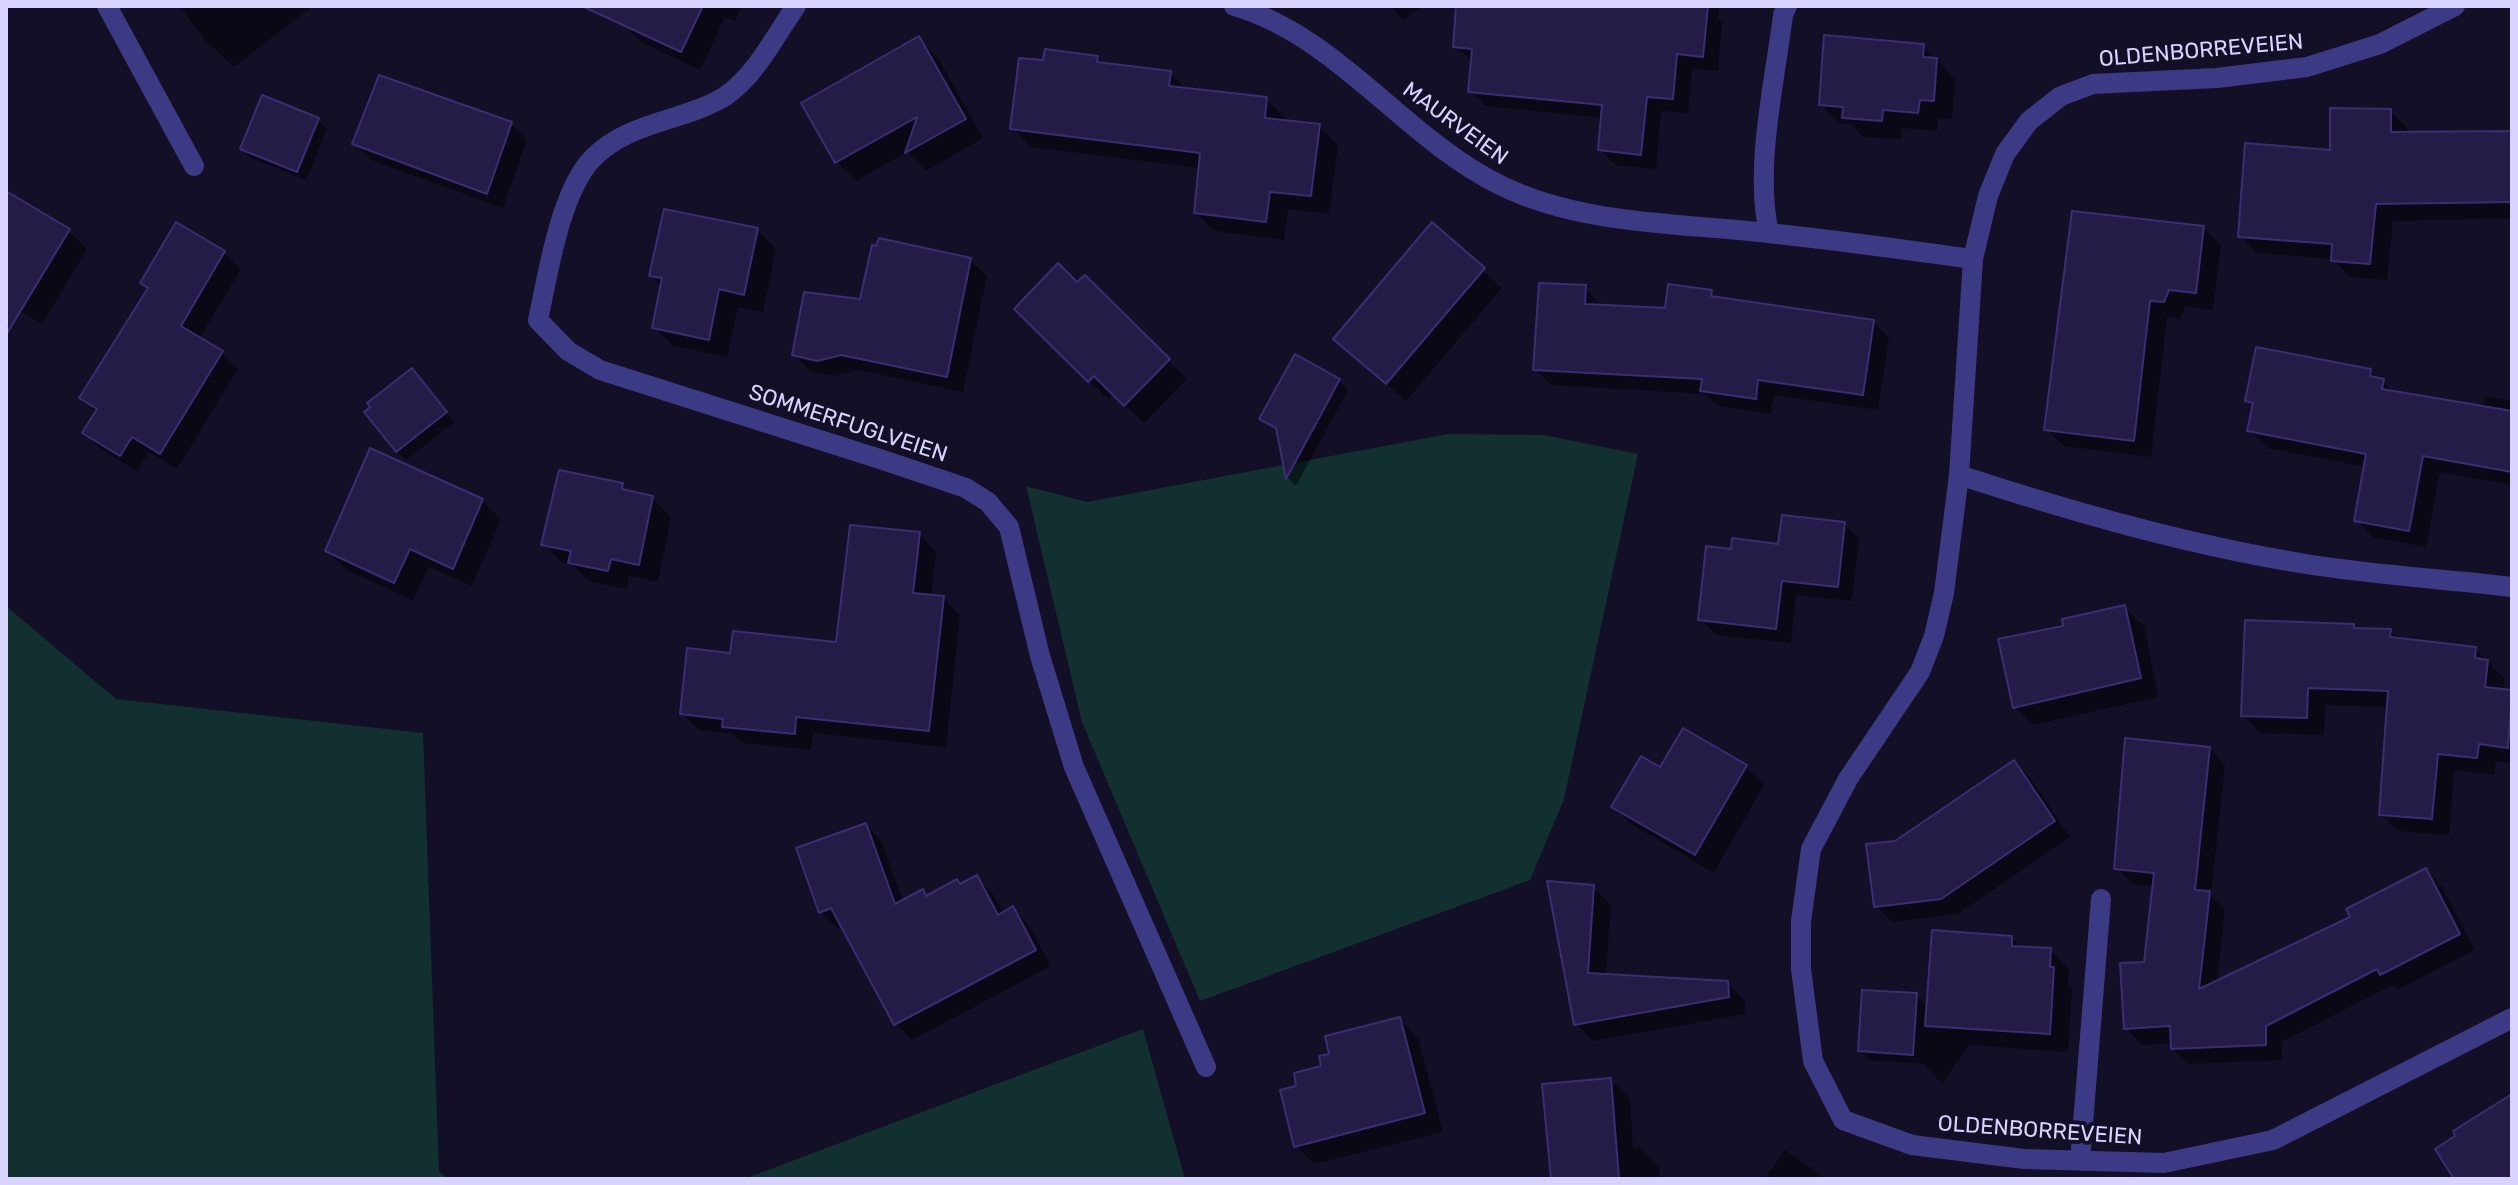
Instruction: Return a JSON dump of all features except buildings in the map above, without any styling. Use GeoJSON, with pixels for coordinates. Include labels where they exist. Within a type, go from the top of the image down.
{"type":"FeatureCollection","features":[{"type":"Feature","properties":{"kind":"street"},"geometry":{"type":"LineString","coordinates":[[107,6],[194,166]]}},
{"type":"Feature","properties":{"kind":"street","name":"SOMMERFUGLVEIEN"},"geometry":{"type":"LineString","coordinates":[[796,6],[752,70],[724,96],[617,137],[590,161],[566,208],[554,242],[538,320],[568,351],[600,370],[966,488],[988,502],[1009,527],[1040,656],[1074,767],[1206,1067]]}},
{"type":"Feature","properties":{"kind":"street","name":"MAURVEIEN"},"geometry":{"type":"LineString","coordinates":[[1234,6],[1289,30],[1335,62],[1430,141],[1500,186],[1576,211],[1973,259]]}},
{"type":"Feature","properties":{"kind":"street"},"geometry":{"type":"LineString","coordinates":[[1769,233],[1765,214],[1765,166],[1787,6]]}},
{"type":"Feature","properties":{"kind":"street","name":"OLDENBORREVEIEN"},"geometry":{"type":"LineString","coordinates":[[2455,6],[2380,44],[2307,67],[2217,78],[2093,84],[2061,96],[2029,121],[2005,154],[1988,196],[1973,259],[1959,475],[1944,593],[1934,636],[1920,672],[1848,779],[1811,849],[1801,921],[1801,969],[1813,1061],[1843,1120],[1912,1145],[2024,1159],[2164,1163],[2273,1140],[2512,1018]]}},
{"type":"Feature","properties":{"kind":"street"},"geometry":{"type":"LineString","coordinates":[[1959,475],[2068,510],[2186,540],[2307,564],[2512,587]]}},
{"type":"Feature","properties":{"kind":"street"},"geometry":{"type":"LineString","coordinates":[[2080,1161],[2101,899]]}},
{"type":"Feature","properties":{"kind":"green space"},"geometry":{"type":"Polygon","coordinates":[[[1448,434],[1544,435],[1638,454],[1564,799],[1530,880],[1200,1001],[1082,722],[1026,486],[1087,502],[1448,434]]]}},
{"type":"Feature","properties":{"kind":"green space"},"geometry":{"type":"Polygon","coordinates":[[[6,606],[116,699],[423,733],[439,1172],[449,1179],[6,1179],[6,606]]]}},
{"type":"Feature","properties":{"kind":"green space"},"geometry":{"type":"Polygon","coordinates":[[[1143,1029],[1185,1179],[744,1179],[1143,1029]]]}}]}
